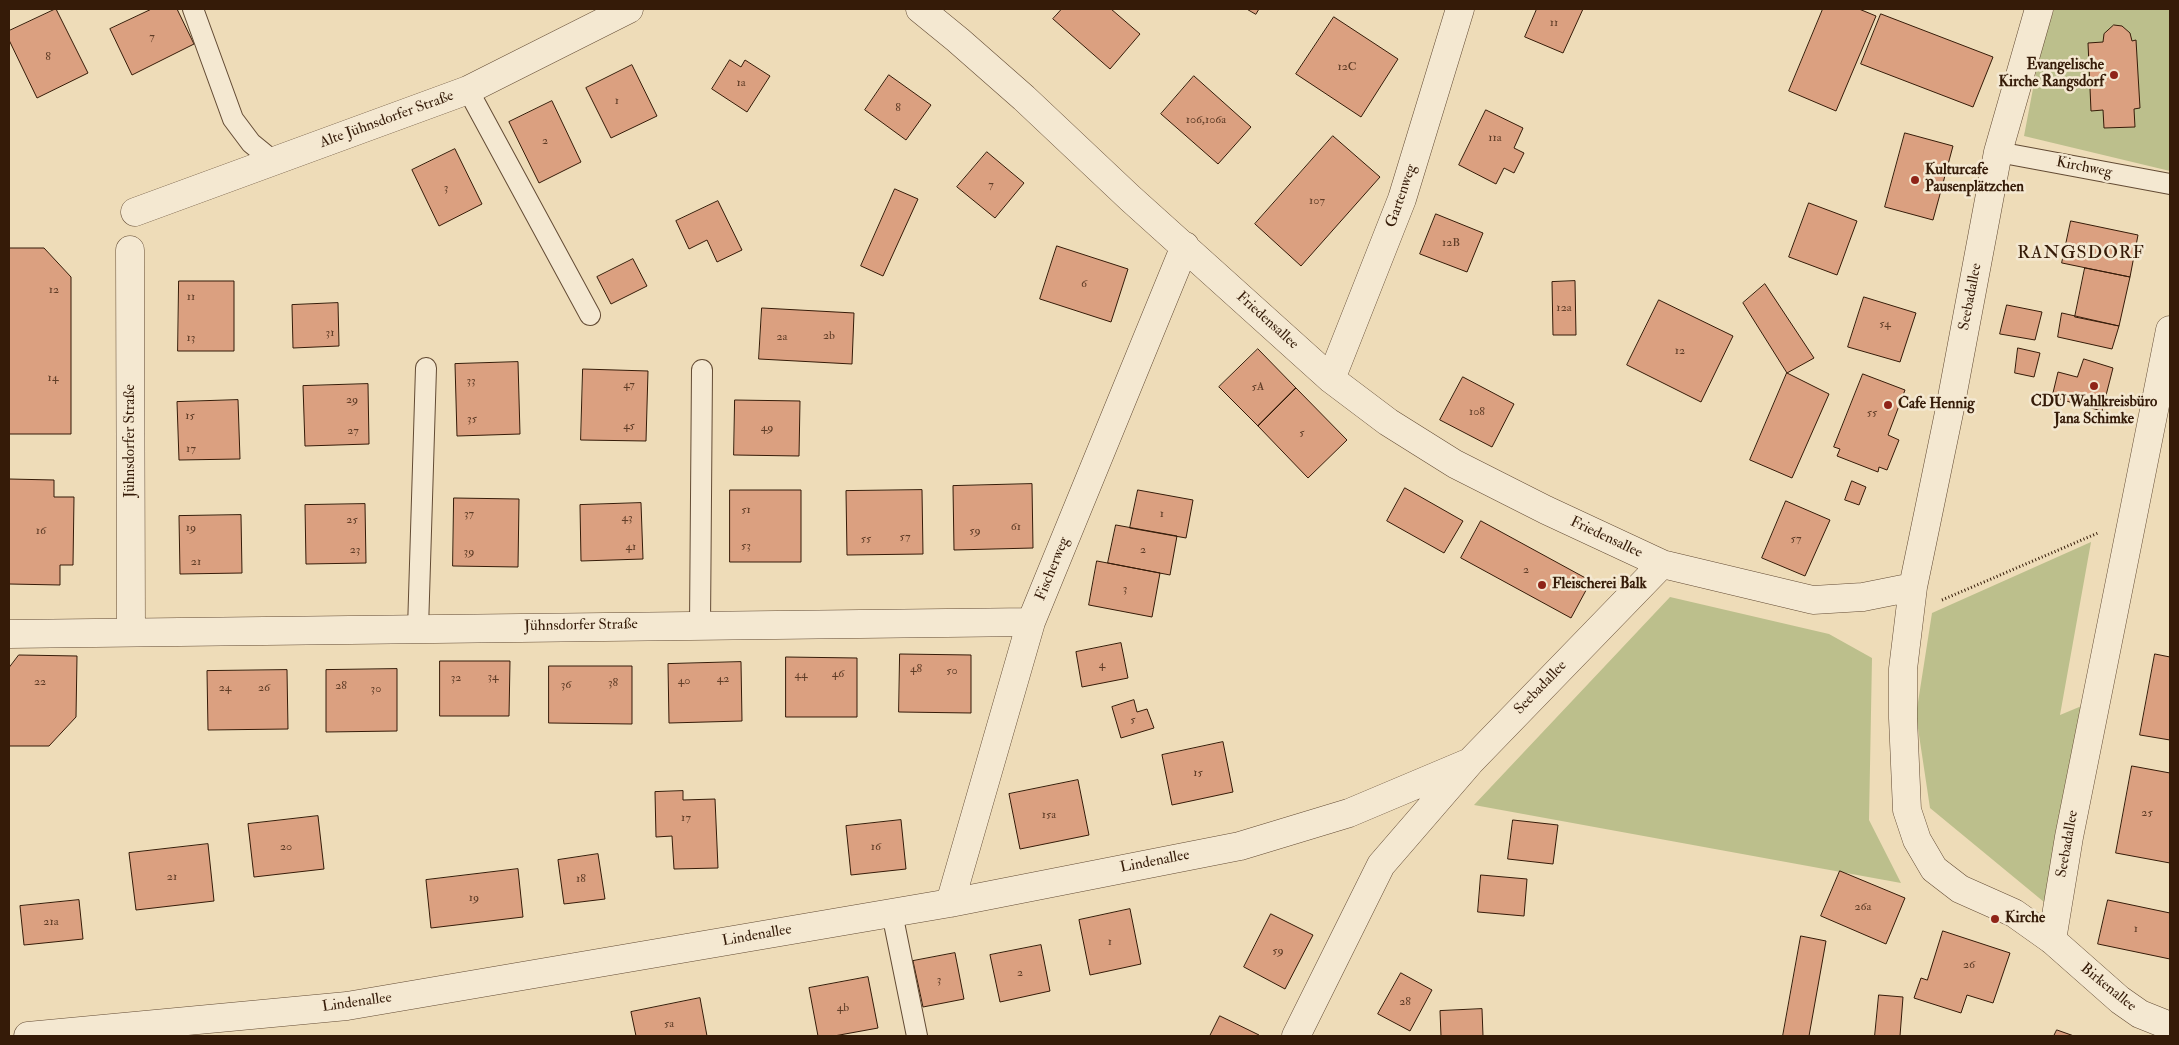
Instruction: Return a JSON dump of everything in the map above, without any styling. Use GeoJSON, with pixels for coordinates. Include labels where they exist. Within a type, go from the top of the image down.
{"type":"FeatureCollection","features":[{"type":"Feature","properties":{"kind":"street","name":"Alte Jühnsdorfer Straße"},"geometry":{"type":"LineString","coordinates":[[135,212],[468,90],[629,9]]}},
{"type":"Feature","properties":{"kind":"street","name":"Friedensallee"},"geometry":{"type":"LineString","coordinates":[[920,9],[958,40],[1331,379],[1388,422],[1455,464],[1546,510],[1662,564]]}},
{"type":"Feature","properties":{"kind":"street","name":"Gartenweg"},"geometry":{"type":"LineString","coordinates":[[1331,379],[1402,199],[1460,9]]}},
{"type":"Feature","properties":{"kind":"street","name":"Seebadallee"},"geometry":{"type":"LineString","coordinates":[[2039,9],[1998,152],[1950,408],[1911,598],[1903,669],[1903,718],[1907,810],[1917,840],[1934,869],[1960,889],[2014,913],[2052,940],[2069,837],[2170,330]]}},
{"type":"Feature","properties":{"kind":"street","name":"Fischerweg"},"geometry":{"type":"LineString","coordinates":[[950,903],[1031,622],[1186,246]]}},
{"type":"Feature","properties":{"kind":"street","name":"Jühnsdorfer Straße"},"geometry":{"type":"LineString","coordinates":[[130,250],[131,632]]}},
{"type":"Feature","properties":{"kind":"street","name":"Seebadallee"},"geometry":{"type":"LineString","coordinates":[[1296,1036],[1381,865],[1470,762],[1662,564]]}},
{"type":"Feature","properties":{"kind":"street"},"geometry":{"type":"LineString","coordinates":[[1662,564],[1813,600],[1863,597],[1911,598]]}},
{"type":"Feature","properties":{"kind":"street","name":"Jühnsdorfer Straße"},"geometry":{"type":"LineString","coordinates":[[9,634],[1031,622]]}},
{"type":"Feature","properties":{"kind":"street","name":"Lindenallee"},"geometry":{"type":"LineString","coordinates":[[28,1036],[347,1006],[950,903],[1240,846],[1349,812],[1470,762]]}},
{"type":"Feature","properties":{"kind":"street","name":"Birkenallee"},"geometry":{"type":"LineString","coordinates":[[2052,940],[2120,1000],[2140,1014],[2170,1026]]}},
{"type":"Feature","properties":{"kind":"lane"},"geometry":{"type":"LineString","coordinates":[[193,9],[233,120],[251,143],[273,162]]}},
{"type":"Feature","properties":{"kind":"lane"},"geometry":{"type":"LineString","coordinates":[[468,90],[590,315]]}},
{"type":"Feature","properties":{"kind":"lane","name":"Kirchweg"},"geometry":{"type":"LineString","coordinates":[[1998,152],[2170,184]]}},
{"type":"Feature","properties":{"kind":"lane"},"geometry":{"type":"LineString","coordinates":[[418,629],[426,368]]}},
{"type":"Feature","properties":{"kind":"lane"},"geometry":{"type":"LineString","coordinates":[[700,625],[702,370]]}},
{"type":"Feature","properties":{"kind":"lane"},"geometry":{"type":"LineString","coordinates":[[892,913],[917,1036]]}},
{"type":"Feature","properties":{"kind":"path"},"geometry":{"type":"LineString","coordinates":[[1911,598],[1942,600],[2133,518]]}},
{"type":"Feature","properties":{"kind":"green space"},"geometry":{"type":"Polygon","coordinates":[[[2054,9],[2170,9],[2170,171],[2024,136],[2039,57],[2054,9]]]}},
{"type":"Feature","properties":{"kind":"green space"},"geometry":{"type":"Polygon","coordinates":[[[2091,542],[2060,715],[2084,705],[2044,902],[1930,808],[1916,715],[1932,613],[2091,542]]]}},
{"type":"Feature","properties":{"kind":"green space"},"geometry":{"type":"Polygon","coordinates":[[[1670,597],[1829,634],[1872,658],[1869,820],[1901,883],[1474,805],[1670,597]]]}},
{"type":"Feature","properties":{"kind":"building"},"geometry":{"type":"Polygon","coordinates":[[[56,9],[88,73],[37,98],[9,40],[9,31],[56,9]]]}},
{"type":"Feature","properties":{"kind":"building"},"geometry":{"type":"Polygon","coordinates":[[[152,9],[177,9],[194,44],[132,75],[110,29],[152,9]]]}},
{"type":"Feature","properties":{"kind":"building"},"geometry":{"type":"Polygon","coordinates":[[[1062,9],[1111,9],[1140,34],[1110,69],[1053,19],[1062,9]]]}},
{"type":"Feature","properties":{"kind":"building"},"geometry":{"type":"Polygon","coordinates":[[[1247,9],[1259,9],[1256,14],[1247,9]]]}},
{"type":"Feature","properties":{"kind":"building"},"geometry":{"type":"Polygon","coordinates":[[[1537,9],[1583,9],[1563,53],[1525,37],[1537,9]]]}},
{"type":"Feature","properties":{"kind":"building"},"geometry":{"type":"Polygon","coordinates":[[[1823,9],[1859,9],[1876,16],[1836,111],[1789,91],[1823,9]]]}},
{"type":"Feature","properties":{"kind":"building"},"geometry":{"type":"Polygon","coordinates":[[[1881,14],[1993,57],[1973,107],[1861,64],[1881,14]]]}},
{"type":"Feature","properties":{"kind":"building"},"geometry":{"type":"Polygon","coordinates":[[[1334,17],[1398,59],[1361,117],[1296,74],[1334,17]]]}},
{"type":"Feature","properties":{"kind":"building","name":"Evangelische Kirche Rangsdorf"},"geometry":{"type":"Polygon","coordinates":[[[2114,25],[2122,26],[2130,33],[2132,41],[2136,40],[2140,108],[2134,109],[2135,127],[2104,128],[2103,110],[2091,111],[2088,43],[2103,42],[2104,34],[2114,25]]]}},
{"type":"Feature","properties":{"kind":"building"},"geometry":{"type":"Polygon","coordinates":[[[730,60],[741,67],[745,60],[770,76],[747,112],[712,89],[730,60]]]}},
{"type":"Feature","properties":{"kind":"building"},"geometry":{"type":"Polygon","coordinates":[[[632,65],[657,116],[611,138],[586,88],[632,65]]]}},
{"type":"Feature","properties":{"kind":"building"},"geometry":{"type":"Polygon","coordinates":[[[889,75],[931,105],[906,140],[865,110],[889,75]]]}},
{"type":"Feature","properties":{"kind":"building"},"geometry":{"type":"Polygon","coordinates":[[[1194,76],[1251,127],[1218,164],[1161,114],[1194,76]]]}},
{"type":"Feature","properties":{"kind":"building"},"geometry":{"type":"Polygon","coordinates":[[[552,101],[581,162],[539,183],[509,122],[552,101]]]}},
{"type":"Feature","properties":{"kind":"building"},"geometry":{"type":"Polygon","coordinates":[[[1486,110],[1523,128],[1514,148],[1524,153],[1514,173],[1504,168],[1496,184],[1459,165],[1486,110]]]}},
{"type":"Feature","properties":{"kind":"building"},"geometry":{"type":"Polygon","coordinates":[[[1905,133],[1953,146],[1933,220],[1885,207],[1905,133]]]}},
{"type":"Feature","properties":{"kind":"building"},"geometry":{"type":"Polygon","coordinates":[[[1333,136],[1380,177],[1301,266],[1255,224],[1333,136]]]}},
{"type":"Feature","properties":{"kind":"building"},"geometry":{"type":"Polygon","coordinates":[[[455,149],[482,204],[439,226],[412,170],[455,149]]]}},
{"type":"Feature","properties":{"kind":"building"},"geometry":{"type":"Polygon","coordinates":[[[987,152],[1024,183],[995,218],[957,187],[987,152]]]}},
{"type":"Feature","properties":{"kind":"building"},"geometry":{"type":"Polygon","coordinates":[[[895,189],[918,199],[883,276],[861,266],[895,189]]]}},
{"type":"Feature","properties":{"kind":"building"},"geometry":{"type":"Polygon","coordinates":[[[718,201],[742,250],[717,262],[707,240],[689,249],[676,221],[718,201]]]}},
{"type":"Feature","properties":{"kind":"building"},"geometry":{"type":"Polygon","coordinates":[[[1809,203],[1857,221],[1837,275],[1789,257],[1809,203]]]}},
{"type":"Feature","properties":{"kind":"building"},"geometry":{"type":"Polygon","coordinates":[[[1436,214],[1483,233],[1467,272],[1420,254],[1436,214]]]}},
{"type":"Feature","properties":{"kind":"building"},"geometry":{"type":"Polygon","coordinates":[[[2071,221],[2138,235],[2130,277],[2062,263],[2071,221]]]}},
{"type":"Feature","properties":{"kind":"building"},"geometry":{"type":"Polygon","coordinates":[[[1057,246],[1128,269],[1111,322],[1040,299],[1057,246]]]}},
{"type":"Feature","properties":{"kind":"building"},"geometry":{"type":"Polygon","coordinates":[[[9,248],[44,248],[71,277],[71,434],[9,434],[9,248]]]}},
{"type":"Feature","properties":{"kind":"building"},"geometry":{"type":"Polygon","coordinates":[[[633,259],[647,286],[611,304],[597,277],[633,259]]]}},
{"type":"Feature","properties":{"kind":"building"},"geometry":{"type":"Polygon","coordinates":[[[2085,268],[2130,277],[2119,326],[2075,317],[2085,268]]]}},
{"type":"Feature","properties":{"kind":"building"},"geometry":{"type":"Polygon","coordinates":[[[179,281],[234,281],[234,351],[178,351],[179,281]]]}},
{"type":"Feature","properties":{"kind":"building"},"geometry":{"type":"Polygon","coordinates":[[[1575,281],[1576,335],[1553,335],[1552,282],[1575,281]]]}},
{"type":"Feature","properties":{"kind":"building"},"geometry":{"type":"Polygon","coordinates":[[[1765,284],[1814,358],[1787,373],[1743,303],[1765,284]]]}},
{"type":"Feature","properties":{"kind":"building"},"geometry":{"type":"Polygon","coordinates":[[[1864,297],[1916,313],[1900,362],[1848,347],[1864,297]]]}},
{"type":"Feature","properties":{"kind":"building"},"geometry":{"type":"Polygon","coordinates":[[[1659,300],[1733,336],[1701,402],[1627,365],[1659,300]]]}},
{"type":"Feature","properties":{"kind":"building"},"geometry":{"type":"Polygon","coordinates":[[[338,303],[339,346],[293,348],[292,305],[338,303]]]}},
{"type":"Feature","properties":{"kind":"building"},"geometry":{"type":"Polygon","coordinates":[[[2007,305],[2042,312],[2035,340],[2000,334],[2007,305]]]}},
{"type":"Feature","properties":{"kind":"building"},"geometry":{"type":"Polygon","coordinates":[[[762,308],[854,313],[852,364],[759,359],[762,308]]]}},
{"type":"Feature","properties":{"kind":"building"},"geometry":{"type":"Polygon","coordinates":[[[2062,313],[2119,326],[2112,349],[2058,337],[2062,313]]]}},
{"type":"Feature","properties":{"kind":"building"},"geometry":{"type":"Polygon","coordinates":[[[2018,348],[2040,353],[2034,377],[2015,373],[2018,348]]]}},
{"type":"Feature","properties":{"kind":"building"},"geometry":{"type":"Polygon","coordinates":[[[1258,349],[1296,388],[1258,426],[1219,387],[1258,349]]]}},
{"type":"Feature","properties":{"kind":"building"},"geometry":{"type":"Polygon","coordinates":[[[2084,359],[2113,368],[2102,411],[2052,397],[2058,372],[2077,377],[2084,359]]]}},
{"type":"Feature","properties":{"kind":"building"},"geometry":{"type":"Polygon","coordinates":[[[518,362],[520,434],[457,436],[455,364],[518,362]]]}},
{"type":"Feature","properties":{"kind":"building"},"geometry":{"type":"Polygon","coordinates":[[[583,369],[648,371],[646,441],[581,440],[583,369]]]}},
{"type":"Feature","properties":{"kind":"building"},"geometry":{"type":"Polygon","coordinates":[[[1787,373],[1829,394],[1792,478],[1750,460],[1787,373]]]}},
{"type":"Feature","properties":{"kind":"building"},"geometry":{"type":"Polygon","coordinates":[[[1863,374],[1905,390],[1888,435],[1899,440],[1887,470],[1879,467],[1878,472],[1837,456],[1840,449],[1834,447],[1863,374]]]}},
{"type":"Feature","properties":{"kind":"building"},"geometry":{"type":"Polygon","coordinates":[[[1463,377],[1514,404],[1492,447],[1440,420],[1463,377]]]}},
{"type":"Feature","properties":{"kind":"building"},"geometry":{"type":"Polygon","coordinates":[[[368,384],[369,444],[305,446],[303,386],[368,384]]]}},
{"type":"Feature","properties":{"kind":"building"},"geometry":{"type":"Polygon","coordinates":[[[1296,388],[1347,440],[1308,478],[1258,426],[1296,388]]]}},
{"type":"Feature","properties":{"kind":"building"},"geometry":{"type":"Polygon","coordinates":[[[238,400],[240,459],[179,460],[177,402],[238,400]]]}},
{"type":"Feature","properties":{"kind":"building"},"geometry":{"type":"Polygon","coordinates":[[[735,400],[800,401],[799,456],[734,455],[735,400]]]}},
{"type":"Feature","properties":{"kind":"building"},"geometry":{"type":"Polygon","coordinates":[[[9,479],[54,480],[54,497],[74,497],[73,565],[60,565],[60,585],[9,584],[9,479]]]}},
{"type":"Feature","properties":{"kind":"building"},"geometry":{"type":"Polygon","coordinates":[[[1852,481],[1866,487],[1859,505],[1845,500],[1852,481]]]}},
{"type":"Feature","properties":{"kind":"building"},"geometry":{"type":"Polygon","coordinates":[[[1032,484],[1033,548],[954,550],[953,486],[1032,484]]]}},
{"type":"Feature","properties":{"kind":"building"},"geometry":{"type":"Polygon","coordinates":[[[1405,488],[1463,521],[1444,553],[1387,521],[1405,488]]]}},
{"type":"Feature","properties":{"kind":"building"},"geometry":{"type":"Polygon","coordinates":[[[730,490],[801,490],[801,562],[730,562],[730,490]]]}},
{"type":"Feature","properties":{"kind":"building"},"geometry":{"type":"Polygon","coordinates":[[[922,490],[923,554],[847,555],[846,491],[922,490]]]}},
{"type":"Feature","properties":{"kind":"building"},"geometry":{"type":"Polygon","coordinates":[[[1138,490],[1193,500],[1186,538],[1130,528],[1138,490]]]}},
{"type":"Feature","properties":{"kind":"building"},"geometry":{"type":"Polygon","coordinates":[[[454,498],[519,499],[518,567],[453,566],[454,498]]]}},
{"type":"Feature","properties":{"kind":"building"},"geometry":{"type":"Polygon","coordinates":[[[1786,501],[1830,520],[1805,576],[1762,558],[1786,501]]]}},
{"type":"Feature","properties":{"kind":"building"},"geometry":{"type":"Polygon","coordinates":[[[641,503],[643,559],[581,561],[580,505],[641,503]]]}},
{"type":"Feature","properties":{"kind":"building"},"geometry":{"type":"Polygon","coordinates":[[[365,504],[366,563],[306,564],[305,505],[365,504]]]}},
{"type":"Feature","properties":{"kind":"building"},"geometry":{"type":"Polygon","coordinates":[[[241,515],[242,573],[180,574],[179,516],[241,515]]]}},
{"type":"Feature","properties":{"kind":"building"},"geometry":{"type":"Polygon","coordinates":[[[1481,521],[1591,581],[1571,618],[1461,558],[1481,521]]]}},
{"type":"Feature","properties":{"kind":"building"},"geometry":{"type":"Polygon","coordinates":[[[1116,525],[1177,536],[1170,575],[1108,563],[1116,525]]]}},
{"type":"Feature","properties":{"kind":"building"},"geometry":{"type":"Polygon","coordinates":[[[1097,561],[1160,573],[1152,617],[1089,605],[1097,561]]]}},
{"type":"Feature","properties":{"kind":"building"},"geometry":{"type":"Polygon","coordinates":[[[1121,643],[1128,678],[1082,687],[1076,652],[1121,643]]]}},
{"type":"Feature","properties":{"kind":"building"},"geometry":{"type":"Polygon","coordinates":[[[900,654],[971,655],[971,713],[899,712],[900,654]]]}},
{"type":"Feature","properties":{"kind":"building"},"geometry":{"type":"Polygon","coordinates":[[[2155,654],[2170,657],[2170,740],[2140,735],[2155,654]]]}},
{"type":"Feature","properties":{"kind":"building"},"geometry":{"type":"Polygon","coordinates":[[[19,655],[77,656],[76,717],[49,746],[9,746],[9,668],[19,655]]]}},
{"type":"Feature","properties":{"kind":"building"},"geometry":{"type":"Polygon","coordinates":[[[786,657],[857,658],[857,717],[786,717],[786,657]]]}},
{"type":"Feature","properties":{"kind":"building"},"geometry":{"type":"Polygon","coordinates":[[[440,661],[510,661],[509,716],[440,716],[440,661]]]}},
{"type":"Feature","properties":{"kind":"building"},"geometry":{"type":"Polygon","coordinates":[[[741,662],[742,721],[669,723],[668,664],[741,662]]]}},
{"type":"Feature","properties":{"kind":"building"},"geometry":{"type":"Polygon","coordinates":[[[549,666],[632,666],[632,724],[549,723],[549,666]]]}},
{"type":"Feature","properties":{"kind":"building"},"geometry":{"type":"Polygon","coordinates":[[[397,669],[397,731],[326,732],[326,670],[397,669]]]}},
{"type":"Feature","properties":{"kind":"building"},"geometry":{"type":"Polygon","coordinates":[[[287,670],[288,729],[208,730],[207,671],[287,670]]]}},
{"type":"Feature","properties":{"kind":"building"},"geometry":{"type":"Polygon","coordinates":[[[1134,700],[1137,712],[1147,709],[1154,728],[1121,738],[1112,707],[1134,700]]]}},
{"type":"Feature","properties":{"kind":"building"},"geometry":{"type":"Polygon","coordinates":[[[1223,742],[1233,792],[1172,805],[1162,755],[1223,742]]]}},
{"type":"Feature","properties":{"kind":"building"},"geometry":{"type":"Polygon","coordinates":[[[2132,766],[2170,773],[2170,863],[2116,853],[2132,766]]]}},
{"type":"Feature","properties":{"kind":"building"},"geometry":{"type":"Polygon","coordinates":[[[1078,780],[1089,835],[1020,849],[1009,794],[1078,780]]]}},
{"type":"Feature","properties":{"kind":"building"},"geometry":{"type":"Polygon","coordinates":[[[683,791],[683,800],[715,799],[718,868],[674,869],[672,836],[656,837],[655,792],[683,791]]]}},
{"type":"Feature","properties":{"kind":"building"},"geometry":{"type":"Polygon","coordinates":[[[318,816],[324,869],[254,877],[248,824],[318,816]]]}},
{"type":"Feature","properties":{"kind":"building"},"geometry":{"type":"Polygon","coordinates":[[[901,820],[906,869],[851,875],[846,826],[901,820]]]}},
{"type":"Feature","properties":{"kind":"building"},"geometry":{"type":"Polygon","coordinates":[[[1513,820],[1558,825],[1553,864],[1508,859],[1513,820]]]}},
{"type":"Feature","properties":{"kind":"building"},"geometry":{"type":"Polygon","coordinates":[[[208,844],[214,901],[136,910],[129,853],[208,844]]]}},
{"type":"Feature","properties":{"kind":"building"},"geometry":{"type":"Polygon","coordinates":[[[598,854],[605,899],[564,904],[558,860],[598,854]]]}},
{"type":"Feature","properties":{"kind":"building"},"geometry":{"type":"Polygon","coordinates":[[[518,869],[523,917],[431,928],[426,880],[518,869]]]}},
{"type":"Feature","properties":{"kind":"building"},"geometry":{"type":"Polygon","coordinates":[[[1840,871],[1905,898],[1886,944],[1821,916],[1840,871]]]}},
{"type":"Feature","properties":{"kind":"building"},"geometry":{"type":"Polygon","coordinates":[[[1481,875],[1527,879],[1524,916],[1478,912],[1481,875]]]}},
{"type":"Feature","properties":{"kind":"building"},"geometry":{"type":"Polygon","coordinates":[[[79,900],[83,939],[24,945],[20,906],[79,900]]]}},
{"type":"Feature","properties":{"kind":"building"},"geometry":{"type":"Polygon","coordinates":[[[2108,900],[2170,913],[2170,959],[2098,944],[2108,900]]]}},
{"type":"Feature","properties":{"kind":"building"},"geometry":{"type":"Polygon","coordinates":[[[1130,909],[1141,964],[1090,975],[1079,920],[1130,909]]]}},
{"type":"Feature","properties":{"kind":"building"},"geometry":{"type":"Polygon","coordinates":[[[1271,914],[1313,935],[1285,989],[1244,967],[1271,914]]]}},
{"type":"Feature","properties":{"kind":"building"},"geometry":{"type":"Polygon","coordinates":[[[1943,931],[2010,953],[1993,1003],[1967,995],[1961,1013],[1914,998],[1921,978],[1927,980],[1943,931]]]}},
{"type":"Feature","properties":{"kind":"building"},"geometry":{"type":"Polygon","coordinates":[[[1801,936],[1826,941],[1809,1036],[1783,1036],[1801,936]]]}},
{"type":"Feature","properties":{"kind":"building"},"geometry":{"type":"Polygon","coordinates":[[[1041,945],[1050,991],[1000,1002],[990,955],[1041,945]]]}},
{"type":"Feature","properties":{"kind":"building"},"geometry":{"type":"Polygon","coordinates":[[[955,953],[964,999],[923,1007],[913,961],[955,953]]]}},
{"type":"Feature","properties":{"kind":"building"},"geometry":{"type":"Polygon","coordinates":[[[1401,973],[1432,990],[1410,1031],[1378,1014],[1401,973]]]}},
{"type":"Feature","properties":{"kind":"building"},"geometry":{"type":"Polygon","coordinates":[[[868,977],[878,1028],[834,1036],[818,1036],[809,988],[868,977]]]}},
{"type":"Feature","properties":{"kind":"building"},"geometry":{"type":"Polygon","coordinates":[[[1879,995],[1903,997],[1900,1036],[1875,1036],[1879,995]]]}},
{"type":"Feature","properties":{"kind":"building"},"geometry":{"type":"Polygon","coordinates":[[[700,998],[707,1036],[636,1036],[631,1012],[700,998]]]}},
{"type":"Feature","properties":{"kind":"building"},"geometry":{"type":"Polygon","coordinates":[[[1482,1009],[1483,1036],[1441,1036],[1440,1011],[1482,1009]]]}},
{"type":"Feature","properties":{"kind":"building"},"geometry":{"type":"Polygon","coordinates":[[[1220,1016],[1259,1035],[1210,1036],[1220,1016]]]}},
{"type":"Feature","properties":{"kind":"building"},"geometry":{"type":"Polygon","coordinates":[[[2057,1030],[2074,1036],[2054,1036],[2057,1030]]]}},
{"type":"Feature","properties":{"kind":"place","name":"Evangelische Kirche Rangsdorf"},"geometry":{"type":"Point","coordinates":[2114,75]}},
{"type":"Feature","properties":{"kind":"place","name":"Kulturcafe Pausenplätzchen"},"geometry":{"type":"Point","coordinates":[1915,180]}},
{"type":"Feature","properties":{"kind":"place","name":"CDU Wahlkreisbüro Jana Schimke"},"geometry":{"type":"Point","coordinates":[2094,386]}},
{"type":"Feature","properties":{"kind":"place","name":"Cafe Hennig"},"geometry":{"type":"Point","coordinates":[1888,405]}},
{"type":"Feature","properties":{"kind":"place","name":"Fleischerei Balk"},"geometry":{"type":"Point","coordinates":[1542,585]}},
{"type":"Feature","properties":{"kind":"place","name":"Kirche"},"geometry":{"type":"Point","coordinates":[1995,919]}},
{"type":"Feature","properties":{"kind":"district","name":"RANGSDORF"},"geometry":{"type":"Point","coordinates":[2081,254]}}]}
